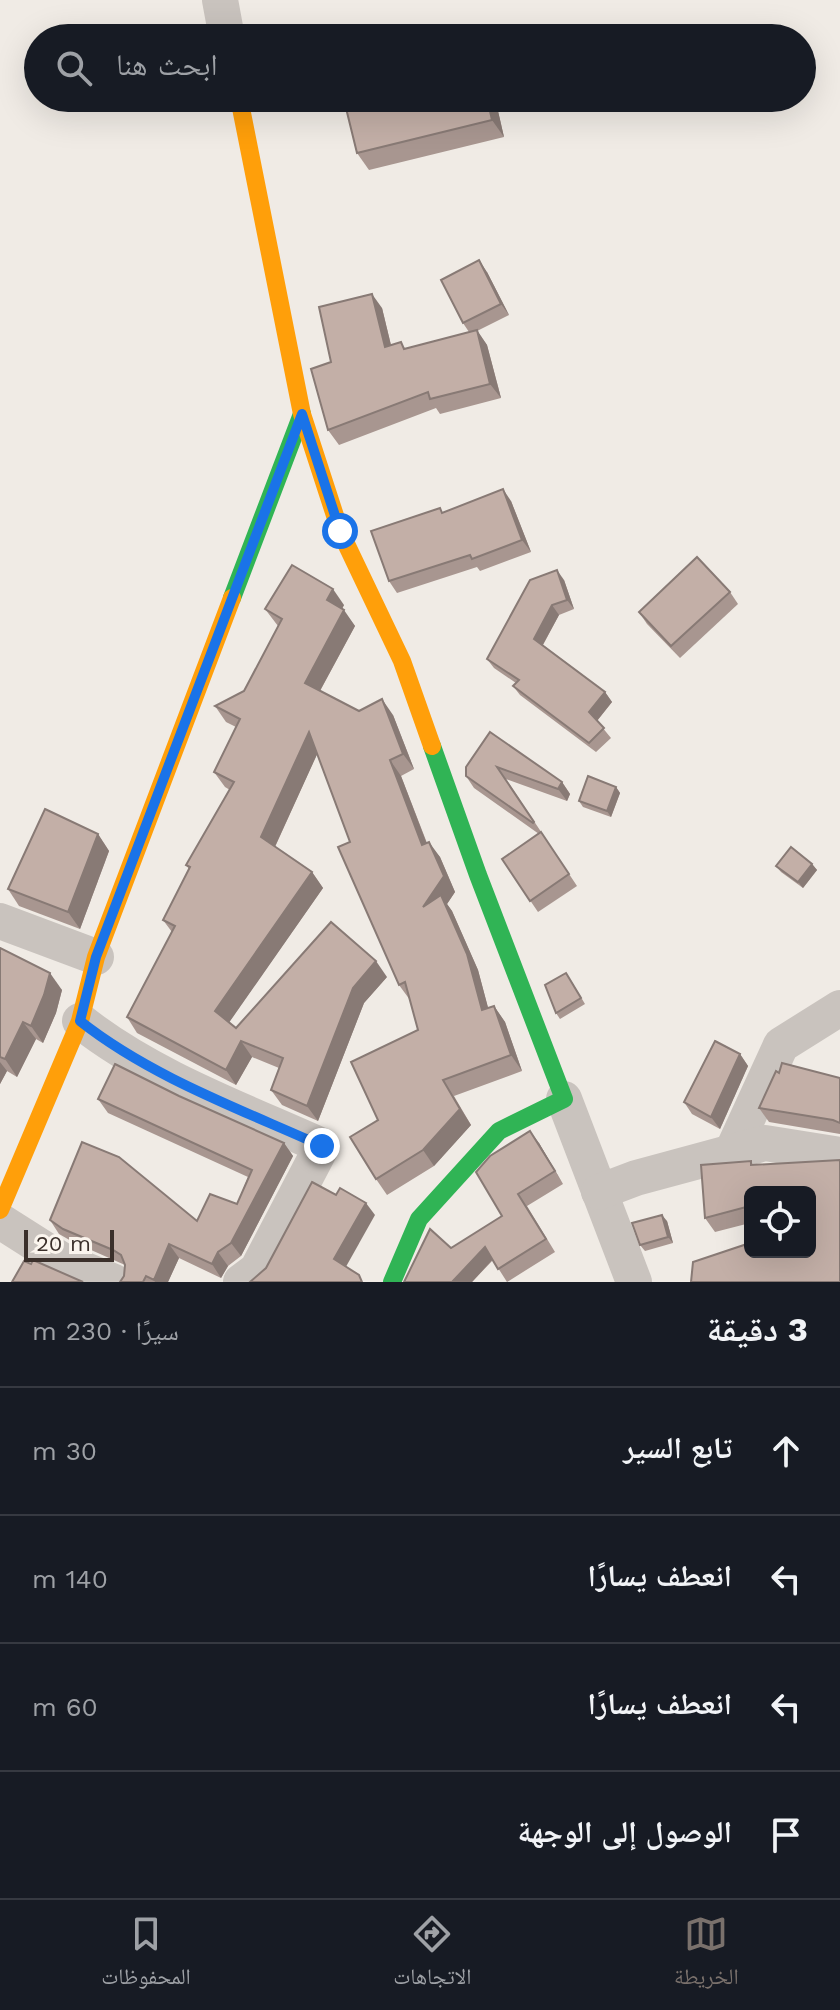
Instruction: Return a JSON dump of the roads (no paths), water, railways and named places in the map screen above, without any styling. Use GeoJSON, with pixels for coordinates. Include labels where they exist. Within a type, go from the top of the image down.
{"type":"FeatureCollection","features":[{"type":"Feature","properties":{"kind":"street"},"geometry":{"type":"LineString","coordinates":[[220,0],[224,24]]}},
{"type":"Feature","properties":{"kind":"street"},"geometry":{"type":"LineString","coordinates":[[242,112],[302,414],[340,531],[402,661],[478,875],[634,1282]]}},
{"type":"Feature","properties":{"kind":"street"},"geometry":{"type":"LineString","coordinates":[[0,1210],[80,1021],[96,957],[302,414]]}},
{"type":"Feature","properties":{"kind":"street"},"geometry":{"type":"LineString","coordinates":[[0,921],[96,957]]}},
{"type":"Feature","properties":{"kind":"street"},"geometry":{"type":"LineString","coordinates":[[732,1152],[781,1045],[840,1008]]}},
{"type":"Feature","properties":{"kind":"street"},"geometry":{"type":"LineString","coordinates":[[80,1021],[173,1079],[322,1146],[257,1270],[241,1282]]}},
{"type":"Feature","properties":{"kind":"street"},"geometry":{"type":"LineString","coordinates":[[392,1282],[419,1219],[499,1131],[564,1099]]}},
{"type":"Feature","properties":{"kind":"street"},"geometry":{"type":"LineString","coordinates":[[599,1192],[636,1178],[765,1143],[840,1155]]}},
{"type":"Feature","properties":{"kind":"street"},"geometry":{"type":"LineString","coordinates":[[0,1221],[63,1261],[114,1282]]}}]}
